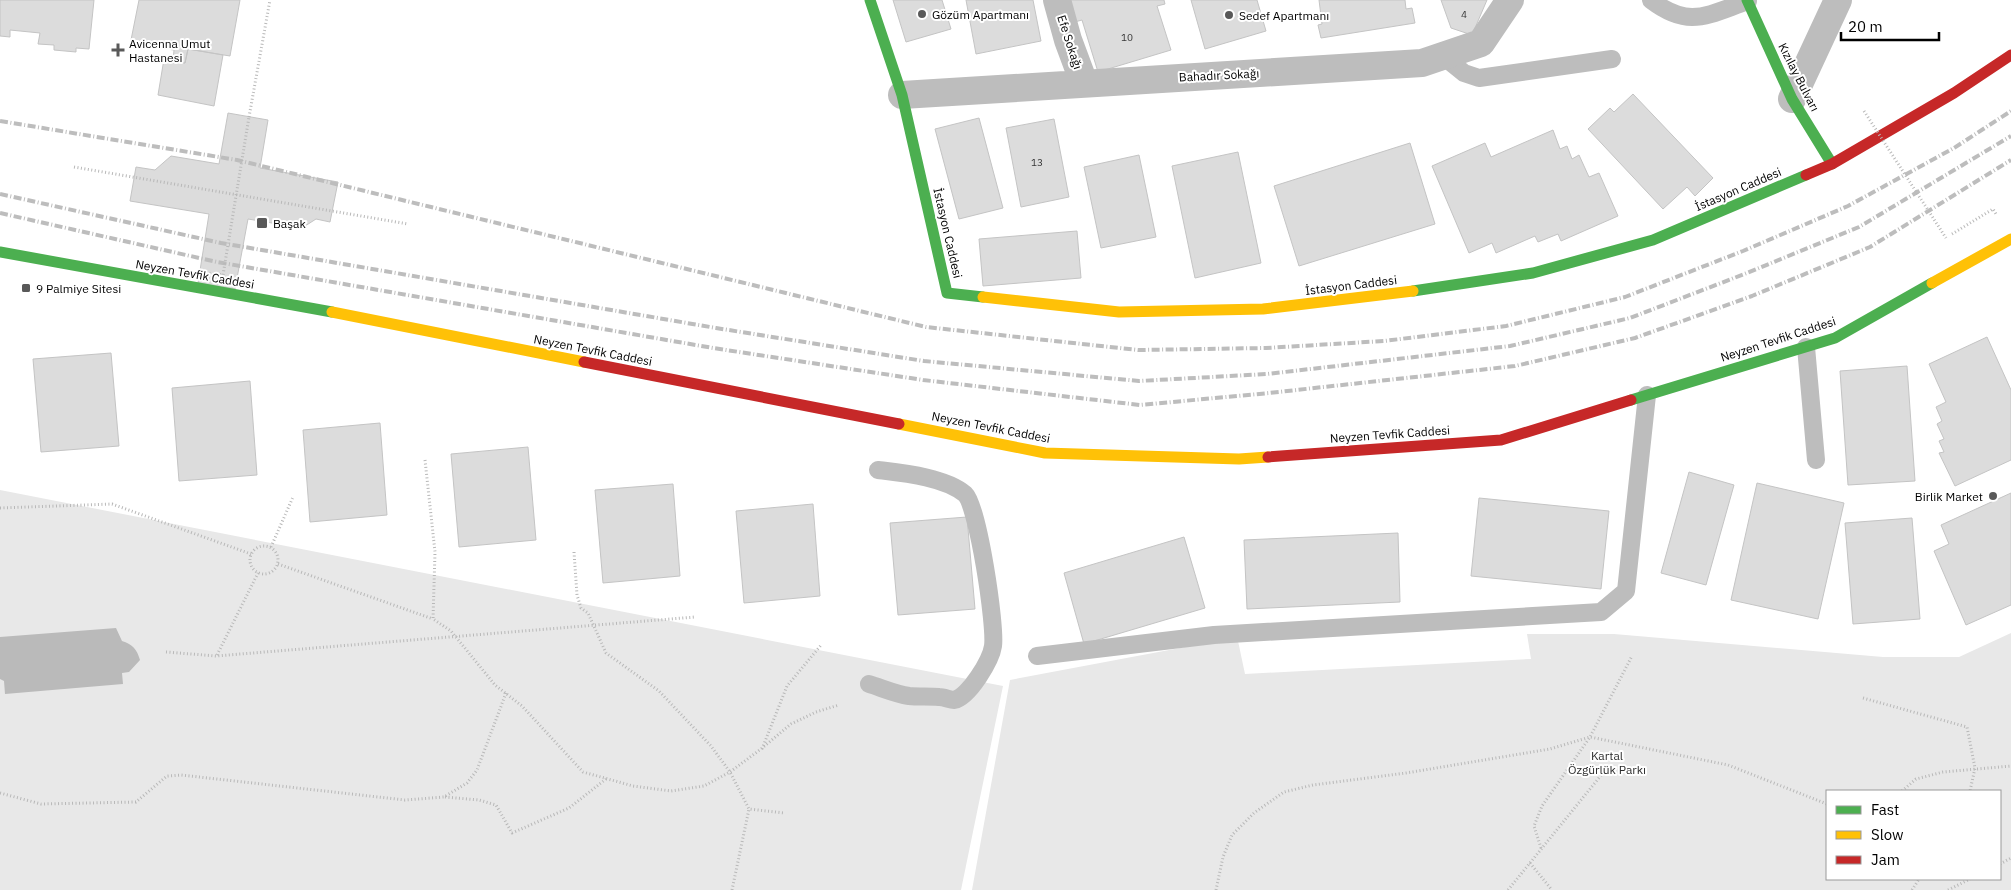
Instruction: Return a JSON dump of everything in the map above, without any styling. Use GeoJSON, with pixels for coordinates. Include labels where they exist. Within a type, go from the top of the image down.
{"type":"FeatureCollection","features":[{"type":"Feature","properties":{"kind":"street","name":"İstasyon Caddesi"},"geometry":{"type":"LineString","coordinates":[[870,0],[902,95],[947,293],[1119,312],[1263,309],[1371,297],[1533,273],[1653,240],[1832,164],[1954,93],[2011,56]]}},
{"type":"Feature","properties":{"kind":"street","name":"Efe Sokağı"},"geometry":{"type":"LineString","coordinates":[[1057,0],[1068,40],[1084,83]]}},
{"type":"Feature","properties":{"kind":"street","name":"Bahadır Sokağı"},"geometry":{"type":"LineString","coordinates":[[902,95],[1422,63],[1481,43],[1510,0]]}},
{"type":"Feature","properties":{"kind":"street"},"geometry":{"type":"LineString","coordinates":[[1792,99],[1838,0]]}},
{"type":"Feature","properties":{"kind":"street","name":"Kızılay Bulvarı"},"geometry":{"type":"LineString","coordinates":[[1747,1],[1792,99],[1832,164]]}},
{"type":"Feature","properties":{"kind":"street","name":"Neyzen Tevfik Caddesi"},"geometry":{"type":"LineString","coordinates":[[0,252],[322,310],[1046,453],[1239,459],[1501,440],[1835,338],[2011,239]]}},
{"type":"Feature","properties":{"kind":"lane"},"geometry":{"type":"LineString","coordinates":[[1651,0],[1664,10],[1697,18],[1747,1]]}},
{"type":"Feature","properties":{"kind":"lane"},"geometry":{"type":"LineString","coordinates":[[1442,56],[1464,73],[1479,78],[1612,59]]}},
{"type":"Feature","properties":{"kind":"lane"},"geometry":{"type":"LineString","coordinates":[[1806,347],[1816,460]]}},
{"type":"Feature","properties":{"kind":"lane"},"geometry":{"type":"LineString","coordinates":[[1037,656],[1214,635],[1600,612],[1626,591],[1647,395]]}},
{"type":"Feature","properties":{"kind":"lane"},"geometry":{"type":"LineString","coordinates":[[869,684],[908,696],[941,697],[954,700],[964,695],[986,665],[993,646],[983,558],[972,506],[966,495],[951,486],[921,476],[878,470]]}},
{"type":"Feature","properties":{"kind":"path"},"geometry":{"type":"LineString","coordinates":[[198,272],[223,276],[270,0]]}},
{"type":"Feature","properties":{"kind":"path"},"geometry":{"type":"LineString","coordinates":[[1864,111],[1946,238],[1993,209]]}},
{"type":"Feature","properties":{"kind":"path"},"geometry":{"type":"LineString","coordinates":[[74,167],[408,224]]}},
{"type":"Feature","properties":{"kind":"path"},"geometry":{"type":"LineString","coordinates":[[425,460],[435,552],[433,619]]}},
{"type":"Feature","properties":{"kind":"path"},"geometry":{"type":"LineString","coordinates":[[271,547],[293,497]]}},
{"type":"Feature","properties":{"kind":"path"},"geometry":{"type":"LineString","coordinates":[[0,508],[112,504],[250,554]]}},
{"type":"Feature","properties":{"kind":"path"},"geometry":{"type":"LineString","coordinates":[[258,547],[271,547],[277,555],[278,564],[272,572],[263,575],[258,573],[250,564],[250,554],[258,547]]}},
{"type":"Feature","properties":{"kind":"path"},"geometry":{"type":"LineString","coordinates":[[574,552],[581,608],[588,613],[606,653],[659,691],[711,746],[730,772],[749,809],[732,890]]}},
{"type":"Feature","properties":{"kind":"path"},"geometry":{"type":"LineString","coordinates":[[278,564],[433,619],[456,637],[496,684],[522,706],[583,772],[632,786],[671,791],[704,786],[730,772],[791,724],[816,712],[839,705]]}},
{"type":"Feature","properties":{"kind":"path"},"geometry":{"type":"LineString","coordinates":[[216,656],[258,573]]}},
{"type":"Feature","properties":{"kind":"path"},"geometry":{"type":"LineString","coordinates":[[166,652],[216,656],[695,616]]}},
{"type":"Feature","properties":{"kind":"path"},"geometry":{"type":"LineString","coordinates":[[761,749],[787,686],[822,644]]}},
{"type":"Feature","properties":{"kind":"path"},"geometry":{"type":"LineString","coordinates":[[1541,848],[1534,826],[1542,806],[1590,737],[1632,656]]}},
{"type":"Feature","properties":{"kind":"path"},"geometry":{"type":"LineString","coordinates":[[444,797],[467,783],[478,770],[506,693]]}},
{"type":"Feature","properties":{"kind":"path"},"geometry":{"type":"LineString","coordinates":[[1864,698],[1967,727],[1975,768],[1970,790]]}},
{"type":"Feature","properties":{"kind":"path"},"geometry":{"type":"LineString","coordinates":[[1216,890],[1223,857],[1232,835],[1254,812],[1284,792],[1312,785],[1406,773],[1550,749],[1590,737],[1728,765],[1826,804]]}},
{"type":"Feature","properties":{"kind":"path"},"geometry":{"type":"LineString","coordinates":[[1903,790],[1916,779],[1943,772],[2011,766]]}},
{"type":"Feature","properties":{"kind":"path"},"geometry":{"type":"LineString","coordinates":[[1508,890],[1607,768]]}},
{"type":"Feature","properties":{"kind":"path"},"geometry":{"type":"LineString","coordinates":[[0,793],[41,804],[136,802],[167,776],[181,775],[405,800],[444,797],[479,800],[496,804],[512,833],[568,808],[606,779]]}},
{"type":"Feature","properties":{"kind":"path"},"geometry":{"type":"LineString","coordinates":[[749,809],[784,814]]}},
{"type":"Feature","properties":{"kind":"path"},"geometry":{"type":"LineString","coordinates":[[1530,863],[1552,890]]}},
{"type":"Feature","properties":{"kind":"path"},"geometry":{"type":"LineString","coordinates":[[1948,890],[1968,880]]}},
{"type":"Feature","properties":{"kind":"green space"},"geometry":{"type":"Polygon","coordinates":[[[0,490],[1003,686],[961,890],[0,890],[0,490]]]}},
{"type":"Feature","properties":{"kind":"green space","name":"Kartal Özgürlük Parkı"},"geometry":{"type":"Polygon","coordinates":[[[2011,633],[2011,890],[972,890],[1010,680],[1217,641],[1238,641],[1245,674],[1531,659],[1527,634],[1614,634],[1883,657],[1959,657],[2011,633]]]}},
{"type":"Feature","properties":{"kind":"shaded area"},"geometry":{"type":"Polygon","coordinates":[[[116,628],[122,641],[134,648],[140,660],[129,672],[122,673],[123,684],[5,694],[4,681],[0,679],[0,637],[116,628]]]}},
{"type":"Feature","properties":{"kind":"building"},"geometry":{"type":"Polygon","coordinates":[[[0,0],[94,0],[89,49],[76,48],[76,52],[54,50],[54,45],[38,44],[40,33],[10,30],[10,37],[0,36],[0,0]]]}},
{"type":"Feature","properties":{"kind":"building"},"geometry":{"type":"Polygon","coordinates":[[[139,0],[240,0],[230,56],[188,49],[185,63],[173,61],[174,50],[159,48],[160,45],[131,40],[139,0]]]}},
{"type":"Feature","properties":{"kind":"building","name":"Gözüm Apartmanı"},"geometry":{"type":"Polygon","coordinates":[[[893,0],[942,0],[951,29],[906,42],[893,0]]]}},
{"type":"Feature","properties":{"kind":"building"},"geometry":{"type":"Polygon","coordinates":[[[966,0],[1033,0],[1041,41],[976,54],[966,0]]]}},
{"type":"Feature","properties":{"kind":"building"},"geometry":{"type":"Polygon","coordinates":[[[1064,0],[1164,0],[1165,4],[1157,6],[1171,50],[1098,72],[1082,20],[1071,23],[1064,0]]]}},
{"type":"Feature","properties":{"kind":"building","name":"Sedef Apartmanı"},"geometry":{"type":"Polygon","coordinates":[[[1191,0],[1257,0],[1266,31],[1205,49],[1191,0]]]}},
{"type":"Feature","properties":{"kind":"building"},"geometry":{"type":"Polygon","coordinates":[[[1319,0],[1405,0],[1406,9],[1412,8],[1415,23],[1321,38],[1318,25],[1322,24],[1319,0]]]}},
{"type":"Feature","properties":{"kind":"building"},"geometry":{"type":"Polygon","coordinates":[[[1441,0],[1487,0],[1472,35],[1451,28],[1441,0]]]}},
{"type":"Feature","properties":{"kind":"building"},"geometry":{"type":"Polygon","coordinates":[[[188,49],[223,55],[214,106],[158,95],[164,59],[185,63],[188,49]]]}},
{"type":"Feature","properties":{"kind":"building"},"geometry":{"type":"Polygon","coordinates":[[[1633,94],[1713,178],[1695,196],[1687,187],[1663,209],[1588,129],[1610,108],[1614,112],[1633,94]]]}},
{"type":"Feature","properties":{"kind":"building"},"geometry":{"type":"Polygon","coordinates":[[[228,113],[268,120],[260,168],[338,182],[330,222],[316,219],[302,228],[248,219],[235,289],[198,283],[209,214],[130,201],[136,167],[155,170],[171,156],[219,164],[228,113]]]}},
{"type":"Feature","properties":{"kind":"building"},"geometry":{"type":"Polygon","coordinates":[[[979,118],[1003,208],[959,219],[935,129],[979,118]]]}},
{"type":"Feature","properties":{"kind":"building"},"geometry":{"type":"Polygon","coordinates":[[[1054,119],[1069,197],[1021,207],[1006,128],[1054,119]]]}},
{"type":"Feature","properties":{"kind":"building"},"geometry":{"type":"Polygon","coordinates":[[[1553,130],[1560,149],[1567,146],[1572,159],[1579,155],[1589,177],[1599,173],[1618,216],[1561,241],[1558,234],[1538,242],[1535,236],[1496,253],[1492,243],[1469,253],[1432,166],[1485,143],[1491,157],[1553,130]]]}},
{"type":"Feature","properties":{"kind":"building"},"geometry":{"type":"Polygon","coordinates":[[[1410,143],[1435,224],[1299,266],[1274,186],[1410,143]]]}},
{"type":"Feature","properties":{"kind":"building"},"geometry":{"type":"Polygon","coordinates":[[[1238,152],[1261,263],[1195,278],[1172,166],[1238,152]]]}},
{"type":"Feature","properties":{"kind":"building"},"geometry":{"type":"Polygon","coordinates":[[[1139,155],[1156,237],[1101,248],[1084,167],[1139,155]]]}},
{"type":"Feature","properties":{"kind":"building"},"geometry":{"type":"Polygon","coordinates":[[[1077,231],[1081,278],[983,286],[979,239],[1077,231]]]}},
{"type":"Feature","properties":{"kind":"building"},"geometry":{"type":"Polygon","coordinates":[[[1987,337],[2011,390],[2011,460],[1955,486],[1939,453],[1944,452],[1939,441],[1944,439],[1937,424],[1942,421],[1936,407],[1946,402],[1929,364],[1987,337]]]}},
{"type":"Feature","properties":{"kind":"building"},"geometry":{"type":"Polygon","coordinates":[[[111,353],[119,446],[41,452],[33,359],[111,353]]]}},
{"type":"Feature","properties":{"kind":"building"},"geometry":{"type":"Polygon","coordinates":[[[1907,366],[1915,481],[1848,485],[1840,371],[1907,366]]]}},
{"type":"Feature","properties":{"kind":"building"},"geometry":{"type":"Polygon","coordinates":[[[250,381],[257,475],[179,481],[172,388],[250,381]]]}},
{"type":"Feature","properties":{"kind":"building"},"geometry":{"type":"Polygon","coordinates":[[[380,423],[387,515],[310,522],[303,430],[380,423]]]}},
{"type":"Feature","properties":{"kind":"building"},"geometry":{"type":"Polygon","coordinates":[[[528,447],[536,540],[459,547],[451,454],[528,447]]]}},
{"type":"Feature","properties":{"kind":"building"},"geometry":{"type":"Polygon","coordinates":[[[1689,472],[1734,485],[1706,585],[1661,573],[1689,472]]]}},
{"type":"Feature","properties":{"kind":"building"},"geometry":{"type":"Polygon","coordinates":[[[1757,483],[1844,503],[1818,619],[1731,600],[1757,483]]]}},
{"type":"Feature","properties":{"kind":"building"},"geometry":{"type":"Polygon","coordinates":[[[673,484],[680,576],[603,583],[595,490],[673,484]]]}},
{"type":"Feature","properties":{"kind":"building"},"geometry":{"type":"Polygon","coordinates":[[[2011,493],[2011,605],[1966,625],[1934,551],[1949,544],[1941,525],[2011,493]]]}},
{"type":"Feature","properties":{"kind":"building"},"geometry":{"type":"Polygon","coordinates":[[[1479,498],[1609,511],[1601,589],[1471,576],[1479,498]]]}},
{"type":"Feature","properties":{"kind":"building"},"geometry":{"type":"Polygon","coordinates":[[[813,504],[820,596],[744,603],[736,511],[813,504]]]}},
{"type":"Feature","properties":{"kind":"building"},"geometry":{"type":"Polygon","coordinates":[[[967,517],[975,609],[898,615],[890,523],[967,517]]]}},
{"type":"Feature","properties":{"kind":"building"},"geometry":{"type":"Polygon","coordinates":[[[1912,518],[1920,619],[1853,624],[1845,523],[1912,518]]]}},
{"type":"Feature","properties":{"kind":"building"},"geometry":{"type":"Polygon","coordinates":[[[1398,533],[1400,602],[1247,609],[1244,540],[1398,533]]]}},
{"type":"Feature","properties":{"kind":"building"},"geometry":{"type":"Polygon","coordinates":[[[1184,537],[1205,608],[1084,644],[1064,573],[1184,537]]]}},
{"type":"Feature","properties":{"kind":"railway"},"geometry":{"type":"LineString","coordinates":[[0,121],[237,160],[926,327],[1138,350],[1266,348],[1384,341],[1506,326],[1625,297],[1743,251],[1848,206],[1954,148],[2011,111]]}},
{"type":"Feature","properties":{"kind":"railway"},"geometry":{"type":"LineString","coordinates":[[0,194],[221,243],[716,328],[924,361],[1139,381],[1267,374],[1510,346],[1630,318],[1859,227],[2011,136]]}},
{"type":"Feature","properties":{"kind":"railway"},"geometry":{"type":"LineString","coordinates":[[0,213],[217,262],[713,348],[923,380],[1140,405],[1515,366],[1635,338],[1752,296],[1870,247],[2011,160]]}},
{"type":"Feature","properties":{"kind":"traffic: fast"},"geometry":{"type":"LineString","coordinates":[[870,0],[902,95],[947,293],[983,297]]}},
{"type":"Feature","properties":{"kind":"traffic: fast"},"geometry":{"type":"LineString","coordinates":[[1747,0],[1792,99],[1832,164]]}},
{"type":"Feature","properties":{"kind":"traffic: fast"},"geometry":{"type":"LineString","coordinates":[[1413,291],[1533,273],[1653,240],[1806,175]]}},
{"type":"Feature","properties":{"kind":"traffic: fast"},"geometry":{"type":"LineString","coordinates":[[0,252],[332,312]]}},
{"type":"Feature","properties":{"kind":"traffic: fast"},"geometry":{"type":"LineString","coordinates":[[1631,400],[1835,338],[1932,283]]}},
{"type":"Feature","properties":{"kind":"traffic: slow"},"geometry":{"type":"LineString","coordinates":[[1932,283],[2011,239]]}},
{"type":"Feature","properties":{"kind":"traffic: slow"},"geometry":{"type":"LineString","coordinates":[[983,297],[1119,312],[1263,309],[1413,291]]}},
{"type":"Feature","properties":{"kind":"traffic: slow"},"geometry":{"type":"LineString","coordinates":[[332,312],[584,362]]}},
{"type":"Feature","properties":{"kind":"traffic: slow"},"geometry":{"type":"LineString","coordinates":[[899,424],[1045,453],[1239,459],[1268,457]]}},
{"type":"Feature","properties":{"kind":"traffic: jam"},"geometry":{"type":"LineString","coordinates":[[1806,175],[1832,164],[1954,93],[2011,55]]}},
{"type":"Feature","properties":{"kind":"traffic: jam"},"geometry":{"type":"LineString","coordinates":[[584,362],[899,424]]}},
{"type":"Feature","properties":{"kind":"traffic: jam"},"geometry":{"type":"LineString","coordinates":[[1268,457],[1501,440],[1631,400]]}},
{"type":"Feature","properties":{"kind":"place","name":"Gözüm Apartmanı"},"geometry":{"type":"Point","coordinates":[922,14]}},
{"type":"Feature","properties":{"kind":"place","name":"Sedef Apartmanı"},"geometry":{"type":"Point","coordinates":[1229,15]}},
{"type":"Feature","properties":{"kind":"place","name":"Avicenna Umut Hastanesi"},"geometry":{"type":"Point","coordinates":[118,50]}},
{"type":"Feature","properties":{"kind":"place","name":"Başak"},"geometry":{"type":"Point","coordinates":[262,223]}},
{"type":"Feature","properties":{"kind":"place","name":"9 Palmiye Sitesi"},"geometry":{"type":"Point","coordinates":[26,288]}},
{"type":"Feature","properties":{"kind":"place","name":"Birlik Market"},"geometry":{"type":"Point","coordinates":[1993,496]}}]}
